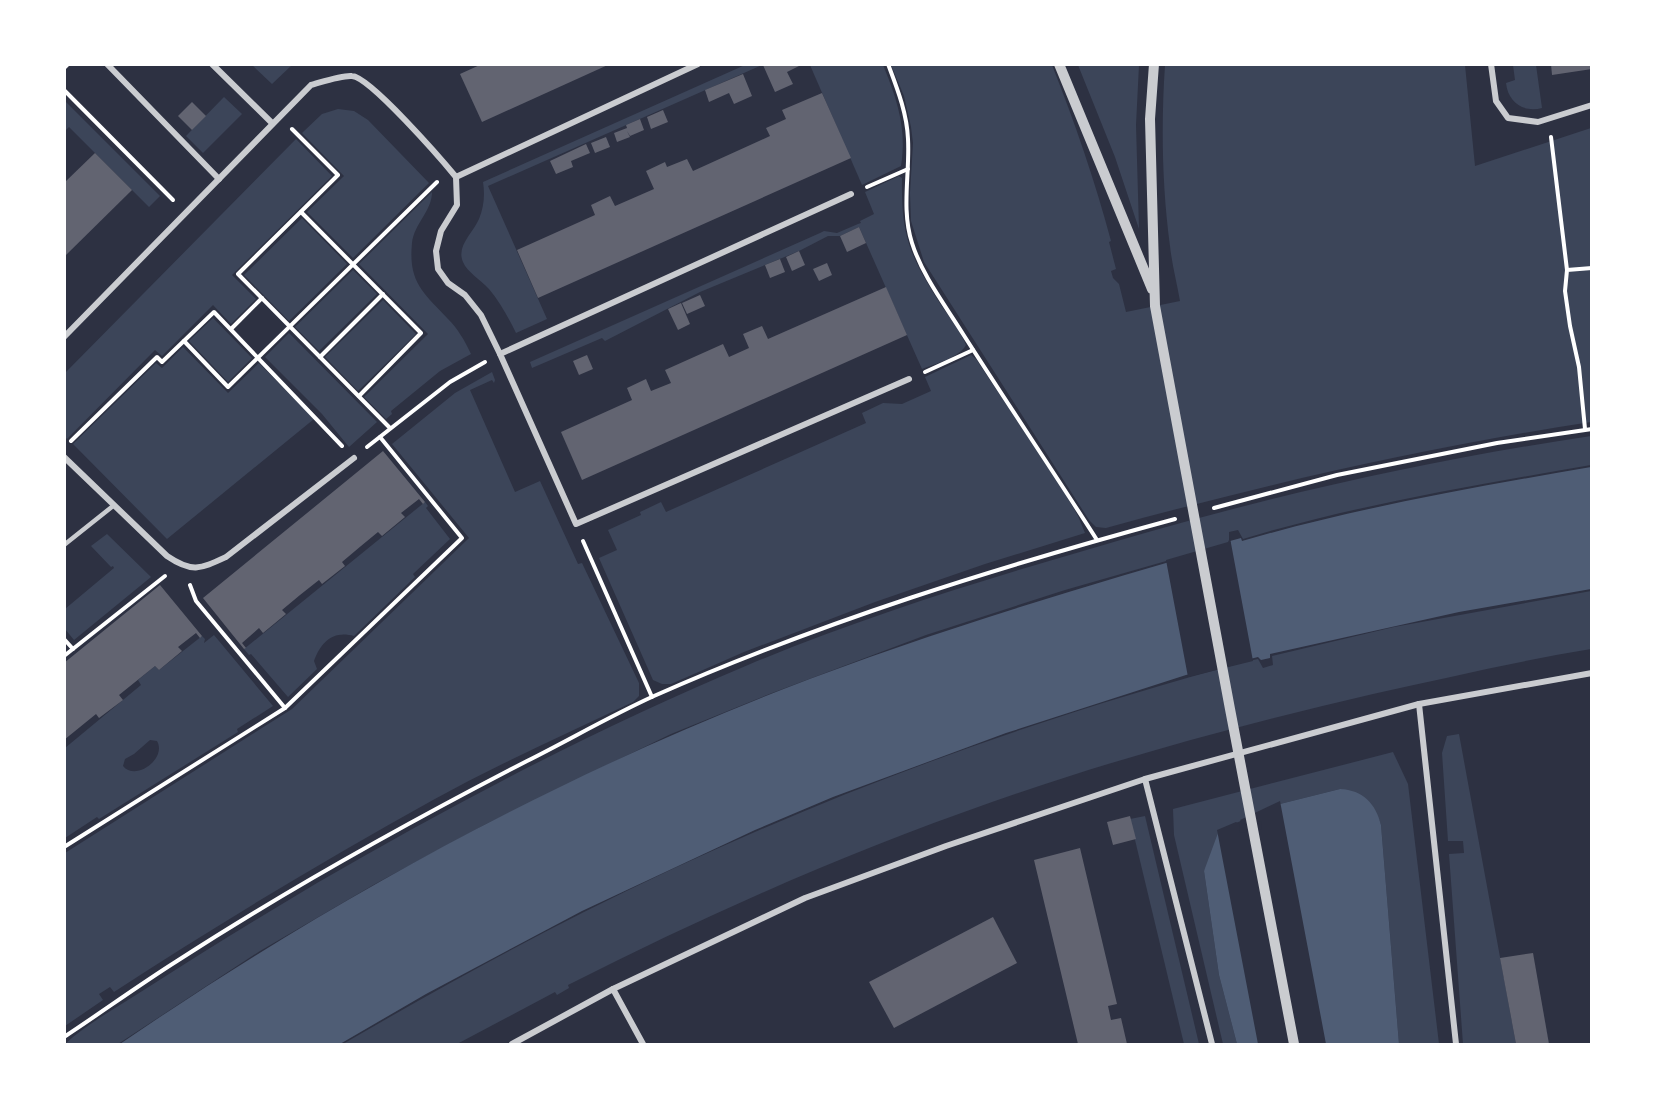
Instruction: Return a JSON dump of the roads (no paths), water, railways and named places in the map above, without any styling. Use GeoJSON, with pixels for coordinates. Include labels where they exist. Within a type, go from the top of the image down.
{"type":"FeatureCollection","features":[{"type":"Feature","properties":{"kind":"street"},"geometry":{"type":"LineString","coordinates":[[107,64],[219,179]]}},
{"type":"Feature","properties":{"kind":"street"},"geometry":{"type":"LineString","coordinates":[[212,64],[272,123]]}},
{"type":"Feature","properties":{"kind":"street"},"geometry":{"type":"LineString","coordinates":[[456,177],[698,64]]}},
{"type":"Feature","properties":{"kind":"street"},"geometry":{"type":"LineString","coordinates":[[1059,64],[1155,301]]}},
{"type":"Feature","properties":{"kind":"street"},"geometry":{"type":"LineString","coordinates":[[1154,64],[1150,119],[1155,301],[1294,1044]]}},
{"type":"Feature","properties":{"kind":"street"},"geometry":{"type":"LineString","coordinates":[[1491,64],[1496,101],[1508,118],[1538,122],[1592,105]]}},
{"type":"Feature","properties":{"kind":"street"},"geometry":{"type":"LineString","coordinates":[[64,337],[311,85],[353,75],[363,80],[379,94],[456,177],[457,205],[441,231],[436,252],[438,269],[448,283],[465,295],[481,315],[576,524],[909,379]]}},
{"type":"Feature","properties":{"kind":"street"},"geometry":{"type":"LineString","coordinates":[[500,354],[851,194]]}},
{"type":"Feature","properties":{"kind":"street"},"geometry":{"type":"LineString","coordinates":[[64,457],[167,556],[183,566],[202,569],[226,557],[354,458]]}},
{"type":"Feature","properties":{"kind":"street"},"geometry":{"type":"LineString","coordinates":[[512,1044],[614,989],[805,898],[946,846],[1145,779],[1419,704],[1592,673]]}},
{"type":"Feature","properties":{"kind":"street"},"geometry":{"type":"LineString","coordinates":[[1419,704],[1456,1044]]}},
{"type":"Feature","properties":{"kind":"street"},"geometry":{"type":"LineString","coordinates":[[1145,779],[1212,1044]]}},
{"type":"Feature","properties":{"kind":"street"},"geometry":{"type":"LineString","coordinates":[[614,989],[643,1044]]}},
{"type":"Feature","properties":{"kind":"lane"},"geometry":{"type":"LineString","coordinates":[[64,545],[113,506]]}}]}
